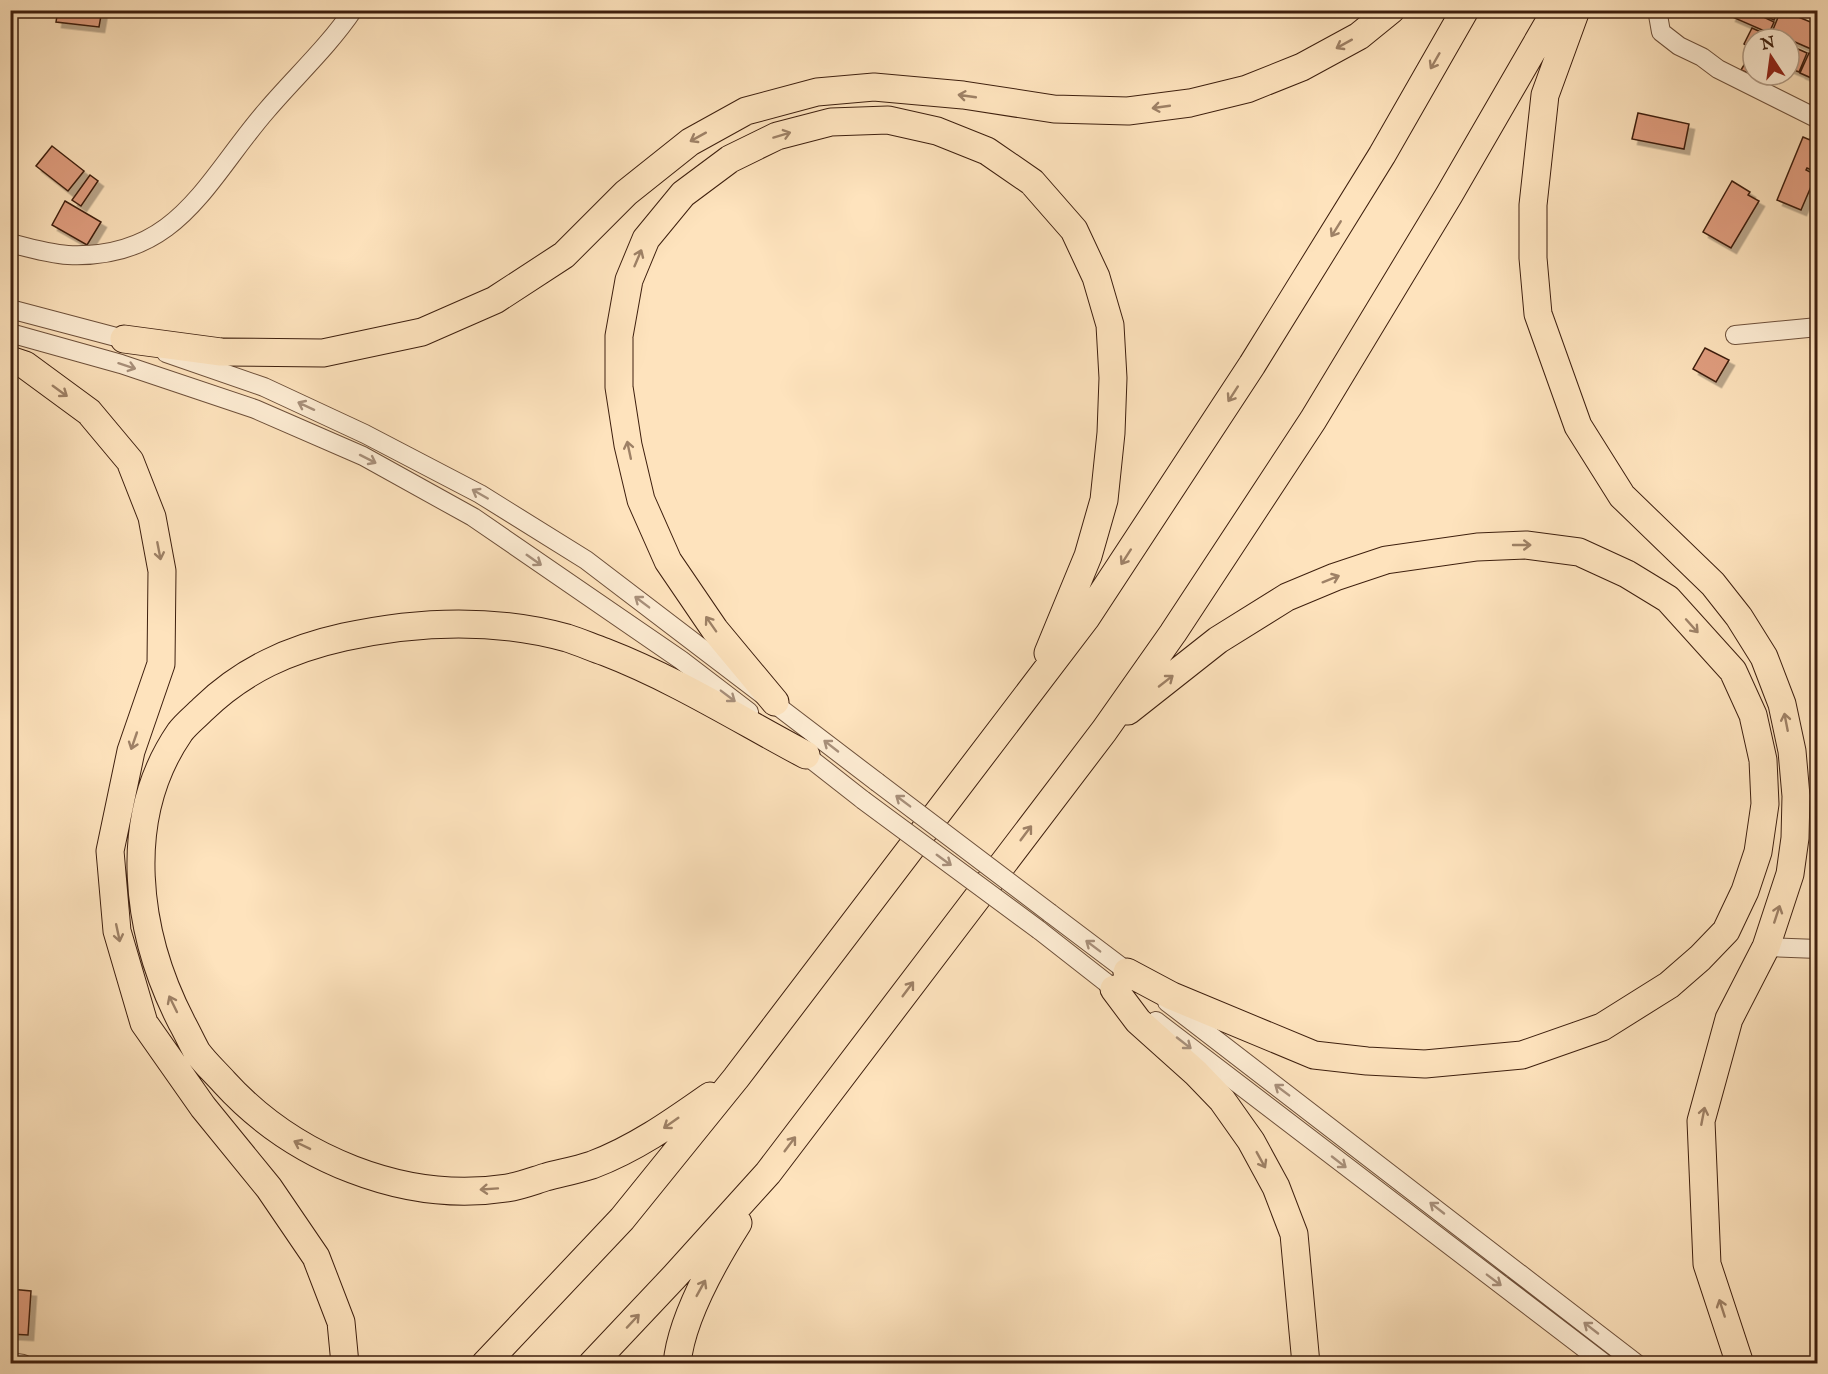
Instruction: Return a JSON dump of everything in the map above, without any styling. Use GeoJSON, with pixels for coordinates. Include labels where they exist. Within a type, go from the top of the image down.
{"type":"FeatureCollection","features":[{"type":"Feature","properties":{"kind":"highway"},"geometry":{"type":"LineString","coordinates":[[124,339],[221,352],[323,353],[422,332],[495,300],[564,255],[626,193],[690,142],[746,111],[817,92],[874,87],[963,95],[1054,109],[1128,111],[1190,103],[1247,89],[1302,67],[1359,36],[1392,10]]}},
{"type":"Feature","properties":{"kind":"highway"},"geometry":{"type":"LineString","coordinates":[[485,1364],[622,1219],[736,1078],[1086,618],[1252,365],[1382,155],[1465,10]]}},
{"type":"Feature","properties":{"kind":"highway"},"geometry":{"type":"LineString","coordinates":[[592,1364],[768,1173],[1104,731],[1173,633],[1313,420],[1449,195],[1556,10]]}},
{"type":"Feature","properties":{"kind":"highway"},"geometry":{"type":"LineString","coordinates":[[1576,10],[1545,95],[1533,205],[1533,258],[1538,314],[1578,426],[1622,496],[1713,584],[1739,617],[1764,657],[1782,704],[1793,762],[1796,796],[1790,874],[1766,947],[1729,1019],[1701,1121],[1707,1264],[1740,1364]]}},
{"type":"Feature","properties":{"kind":"highway"},"geometry":{"type":"LineString","coordinates":[[775,702],[715,630],[668,561],[641,500],[628,445],[619,387],[620,336],[629,280],[646,239],[683,194],[730,159],[777,136],[831,122],[854,121],[888,120],[937,131],[987,151],[1032,182],[1074,230],[1096,278],[1110,325],[1113,378],[1111,433],[1104,500],[1088,556],[1032,691]]}},
{"type":"Feature","properties":{"kind":"highway"},"geometry":{"type":"LineString","coordinates":[[10,360],[25,365],[89,412],[130,461],[152,517],[162,571],[161,664],[131,751],[111,850],[117,931],[144,1023],[203,1107],[269,1188],[316,1257],[341,1322],[345,1364]]}},
{"type":"Feature","properties":{"kind":"highway"},"geometry":{"type":"LineString","coordinates":[[1104,731],[1218,640],[1287,597],[1335,577],[1386,560],[1477,547],[1526,545],[1579,552],[1627,574],[1668,599],[1733,671],[1753,715],[1763,760],[1765,804],[1758,852],[1745,891],[1726,931],[1669,985],[1602,1027],[1565,1041],[1522,1055],[1425,1064],[1314,1055],[1172,996],[1121,980]]}},
{"type":"Feature","properties":{"kind":"highway"},"geometry":{"type":"LineString","coordinates":[[736,1078],[654,1135],[593,1165],[508,1188],[457,1191],[415,1188],[351,1169],[292,1140],[243,1102],[198,1053],[169,998],[150,942],[141,892],[142,834],[157,774],[182,729],[214,698],[262,664],[320,642],[378,629],[452,624],[508,627],[569,639],[622,659],[671,682],[806,755]]}},
{"type":"Feature","properties":{"kind":"highway"},"geometry":{"type":"LineString","coordinates":[[1121,980],[1138,1021],[1196,1073],[1222,1100],[1251,1141],[1276,1186],[1294,1234],[1306,1364]]}},
{"type":"Feature","properties":{"kind":"highway"},"geometry":{"type":"LineString","coordinates":[[676,1364],[677,1354],[696,1298],[768,1173]]}},
{"type":"Feature","properties":{"kind":"street"},"geometry":{"type":"LineString","coordinates":[[10,243],[68,255],[105,253],[135,246],[159,234],[184,213],[221,170],[266,111],[306,68],[353,10]]}},
{"type":"Feature","properties":{"kind":"street"},"geometry":{"type":"LineString","coordinates":[[1659,10],[1660,32],[1679,46],[1702,57],[1718,69],[1818,119]]}},
{"type":"Feature","properties":{"kind":"street"},"geometry":{"type":"LineString","coordinates":[[10,309],[124,339],[264,387],[365,434],[480,494],[586,560],[1050,913],[1121,980],[1423,1227],[1605,1364]]}},
{"type":"Feature","properties":{"kind":"street"},"geometry":{"type":"LineString","coordinates":[[1735,335],[1818,327]]}},
{"type":"Feature","properties":{"kind":"street"},"geometry":{"type":"LineString","coordinates":[[10,333],[121,364],[255,409],[363,456],[473,516],[681,660],[863,800],[1038,930],[1121,980],[1637,1364]]}},
{"type":"Feature","properties":{"kind":"street"},"geometry":{"type":"LineString","coordinates":[[1766,947],[1818,949]]}},
{"type":"Feature","properties":{"kind":"street"},"geometry":{"type":"LineString","coordinates":[[10,1362],[23,1364]]}},
{"type":"Feature","properties":{"kind":"building"},"geometry":{"type":"Polygon","coordinates":[[[58,10],[102,10],[99,27],[56,22],[58,10]]]}},
{"type":"Feature","properties":{"kind":"building"},"geometry":{"type":"Polygon","coordinates":[[[1733,10],[1749,10],[1774,22],[1772,27],[1755,27],[1730,16],[1733,10]]]}},
{"type":"Feature","properties":{"kind":"building"},"geometry":{"type":"Polygon","coordinates":[[[1752,10],[1778,10],[1774,20],[1752,10]]]}},
{"type":"Feature","properties":{"kind":"building"},"geometry":{"type":"Polygon","coordinates":[[[1781,10],[1818,25],[1818,52],[1801,45],[1801,27],[1774,27],[1781,10]]]}},
{"type":"Feature","properties":{"kind":"building"},"geometry":{"type":"Polygon","coordinates":[[[1801,50],[1807,53],[1801,67],[1801,50]]]}},
{"type":"Feature","properties":{"kind":"building"},"geometry":{"type":"Polygon","coordinates":[[[1809,53],[1818,57],[1818,81],[1801,73],[1809,53]]]}},
{"type":"Feature","properties":{"kind":"building"},"geometry":{"type":"Polygon","coordinates":[[[1638,113],[1689,124],[1684,149],[1632,139],[1638,113]]]}},
{"type":"Feature","properties":{"kind":"building"},"geometry":{"type":"Polygon","coordinates":[[[1803,137],[1810,140],[1811,137],[1818,139],[1818,169],[1816,172],[1807,168],[1806,170],[1816,175],[1801,210],[1777,200],[1803,137]]]}},
{"type":"Feature","properties":{"kind":"building"},"geometry":{"type":"Polygon","coordinates":[[[52,146],[84,171],[68,191],[36,166],[52,146]]]}},
{"type":"Feature","properties":{"kind":"building"},"geometry":{"type":"Polygon","coordinates":[[[90,175],[98,181],[81,206],[72,200],[90,175]]]}},
{"type":"Feature","properties":{"kind":"building"},"geometry":{"type":"Polygon","coordinates":[[[1732,181],[1750,192],[1748,195],[1759,201],[1731,248],[1703,232],[1732,181]]]}},
{"type":"Feature","properties":{"kind":"building"},"geometry":{"type":"Polygon","coordinates":[[[65,201],[101,222],[87,245],[52,225],[65,201]]]}},
{"type":"Feature","properties":{"kind":"building"},"geometry":{"type":"Polygon","coordinates":[[[1705,348],[1729,360],[1716,382],[1693,369],[1705,348]]]}},
{"type":"Feature","properties":{"kind":"building"},"geometry":{"type":"Polygon","coordinates":[[[10,1289],[31,1291],[28,1335],[10,1334],[10,1289]]]}}]}
